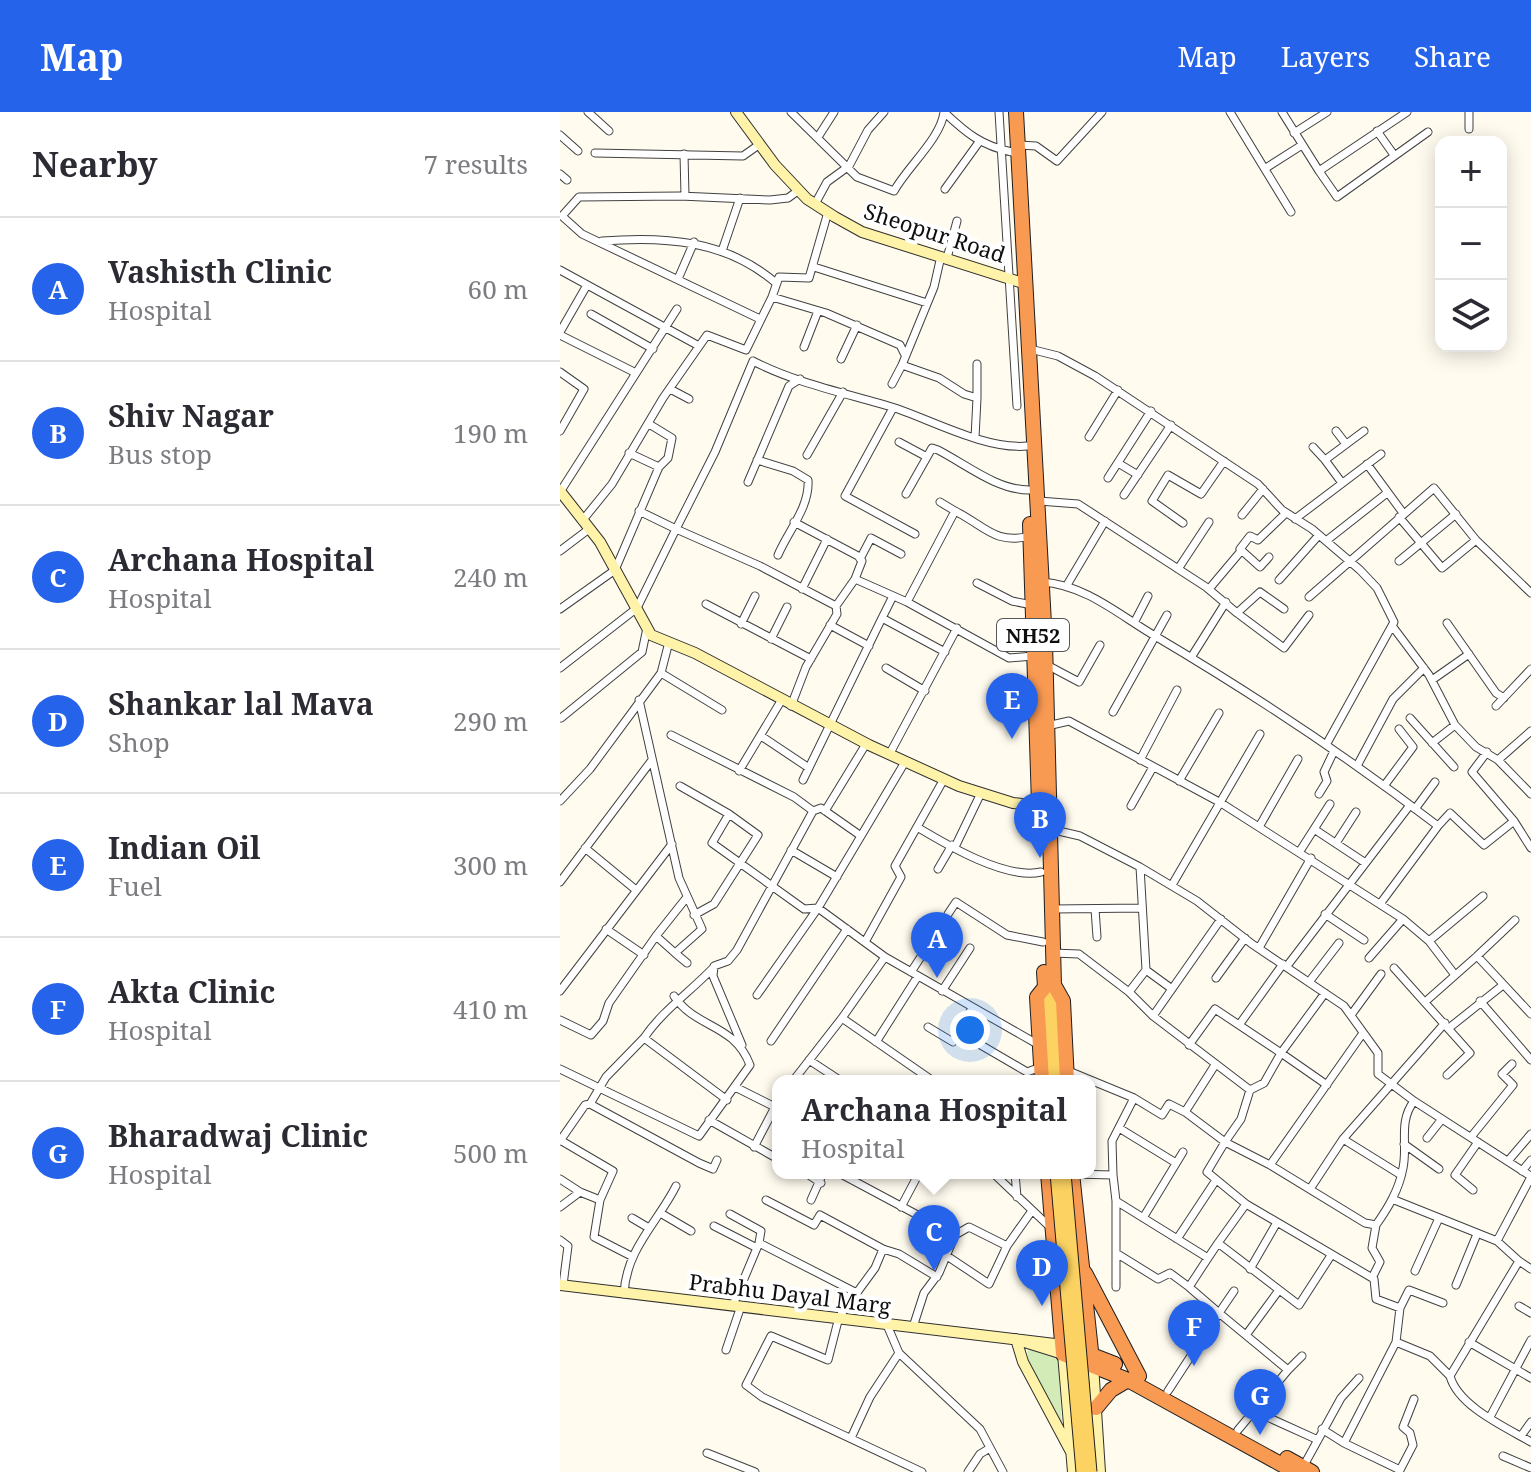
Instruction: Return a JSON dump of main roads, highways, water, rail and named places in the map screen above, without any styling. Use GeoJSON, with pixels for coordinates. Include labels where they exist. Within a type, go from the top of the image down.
{"type":"FeatureCollection","features":[{"type":"Feature","properties":{"kind":"highway","name":"NH52"},"geometry":{"type":"LineString","coordinates":[[1010,112],[1027,446],[1042,582],[1041,872],[1050,988],[1063,1001],[1064,1075]]}},
{"type":"Feature","properties":{"kind":"highway","name":"NH52"},"geometry":{"type":"LineString","coordinates":[[1011,149],[1016,112]]}},
{"type":"Feature","properties":{"kind":"highway","name":"NH52"},"geometry":{"type":"LineString","coordinates":[[1018,282],[1030,349],[1034,495],[1030,536],[1032,605],[1047,726],[1051,909],[1048,947]]}},
{"type":"Feature","properties":{"kind":"highway","name":"NH52"},"geometry":{"type":"LineString","coordinates":[[1042,1074],[1037,997],[1050,988]]}},
{"type":"Feature","properties":{"kind":"highway"},"geometry":{"type":"LineString","coordinates":[[1049,1179],[1063,1350],[1168,1391],[1303,1470]]}},
{"type":"Feature","properties":{"kind":"highway"},"geometry":{"type":"LineString","coordinates":[[1072,1179],[1079,1262],[1092,1359]]}},
{"type":"Feature","properties":{"kind":"highway"},"geometry":{"type":"LineString","coordinates":[[1079,1262],[1134,1378],[1303,1470]]}},
{"type":"Feature","properties":{"kind":"highway"},"geometry":{"type":"LineString","coordinates":[[1096,1408],[1111,1390],[1134,1378]]}},
{"type":"Feature","properties":{"kind":"main road"},"geometry":{"type":"LineString","coordinates":[[1050,988],[1050,1075]]}},
{"type":"Feature","properties":{"kind":"main road"},"geometry":{"type":"LineString","coordinates":[[1051,1007],[1064,1075]]}},
{"type":"Feature","properties":{"kind":"main road"},"geometry":{"type":"LineString","coordinates":[[1057,1179],[1082,1472]]}},
{"type":"Feature","properties":{"kind":"main road"},"geometry":{"type":"LineString","coordinates":[[1066,1179],[1091,1472]]}},
{"type":"Feature","properties":{"kind":"place","name":"Indian Oil"},"geometry":{"type":"Point","coordinates":[1012,739]}},
{"type":"Feature","properties":{"kind":"place","name":"Shiv Nagar"},"geometry":{"type":"Point","coordinates":[1040,858]}},
{"type":"Feature","properties":{"kind":"place","name":"Vashisth Clinic"},"geometry":{"type":"Point","coordinates":[937,978]}},
{"type":"Feature","properties":{"kind":"place","name":"Archana Hospital"},"geometry":{"type":"Point","coordinates":[934,1271]}},
{"type":"Feature","properties":{"kind":"place","name":"Shankar lal Mava"},"geometry":{"type":"Point","coordinates":[1042,1306]}},
{"type":"Feature","properties":{"kind":"place","name":"Akta Clinic"},"geometry":{"type":"Point","coordinates":[1194,1366]}},
{"type":"Feature","properties":{"kind":"place","name":"Bharadwaj Clinic"},"geometry":{"type":"Point","coordinates":[1260,1435]}}]}
